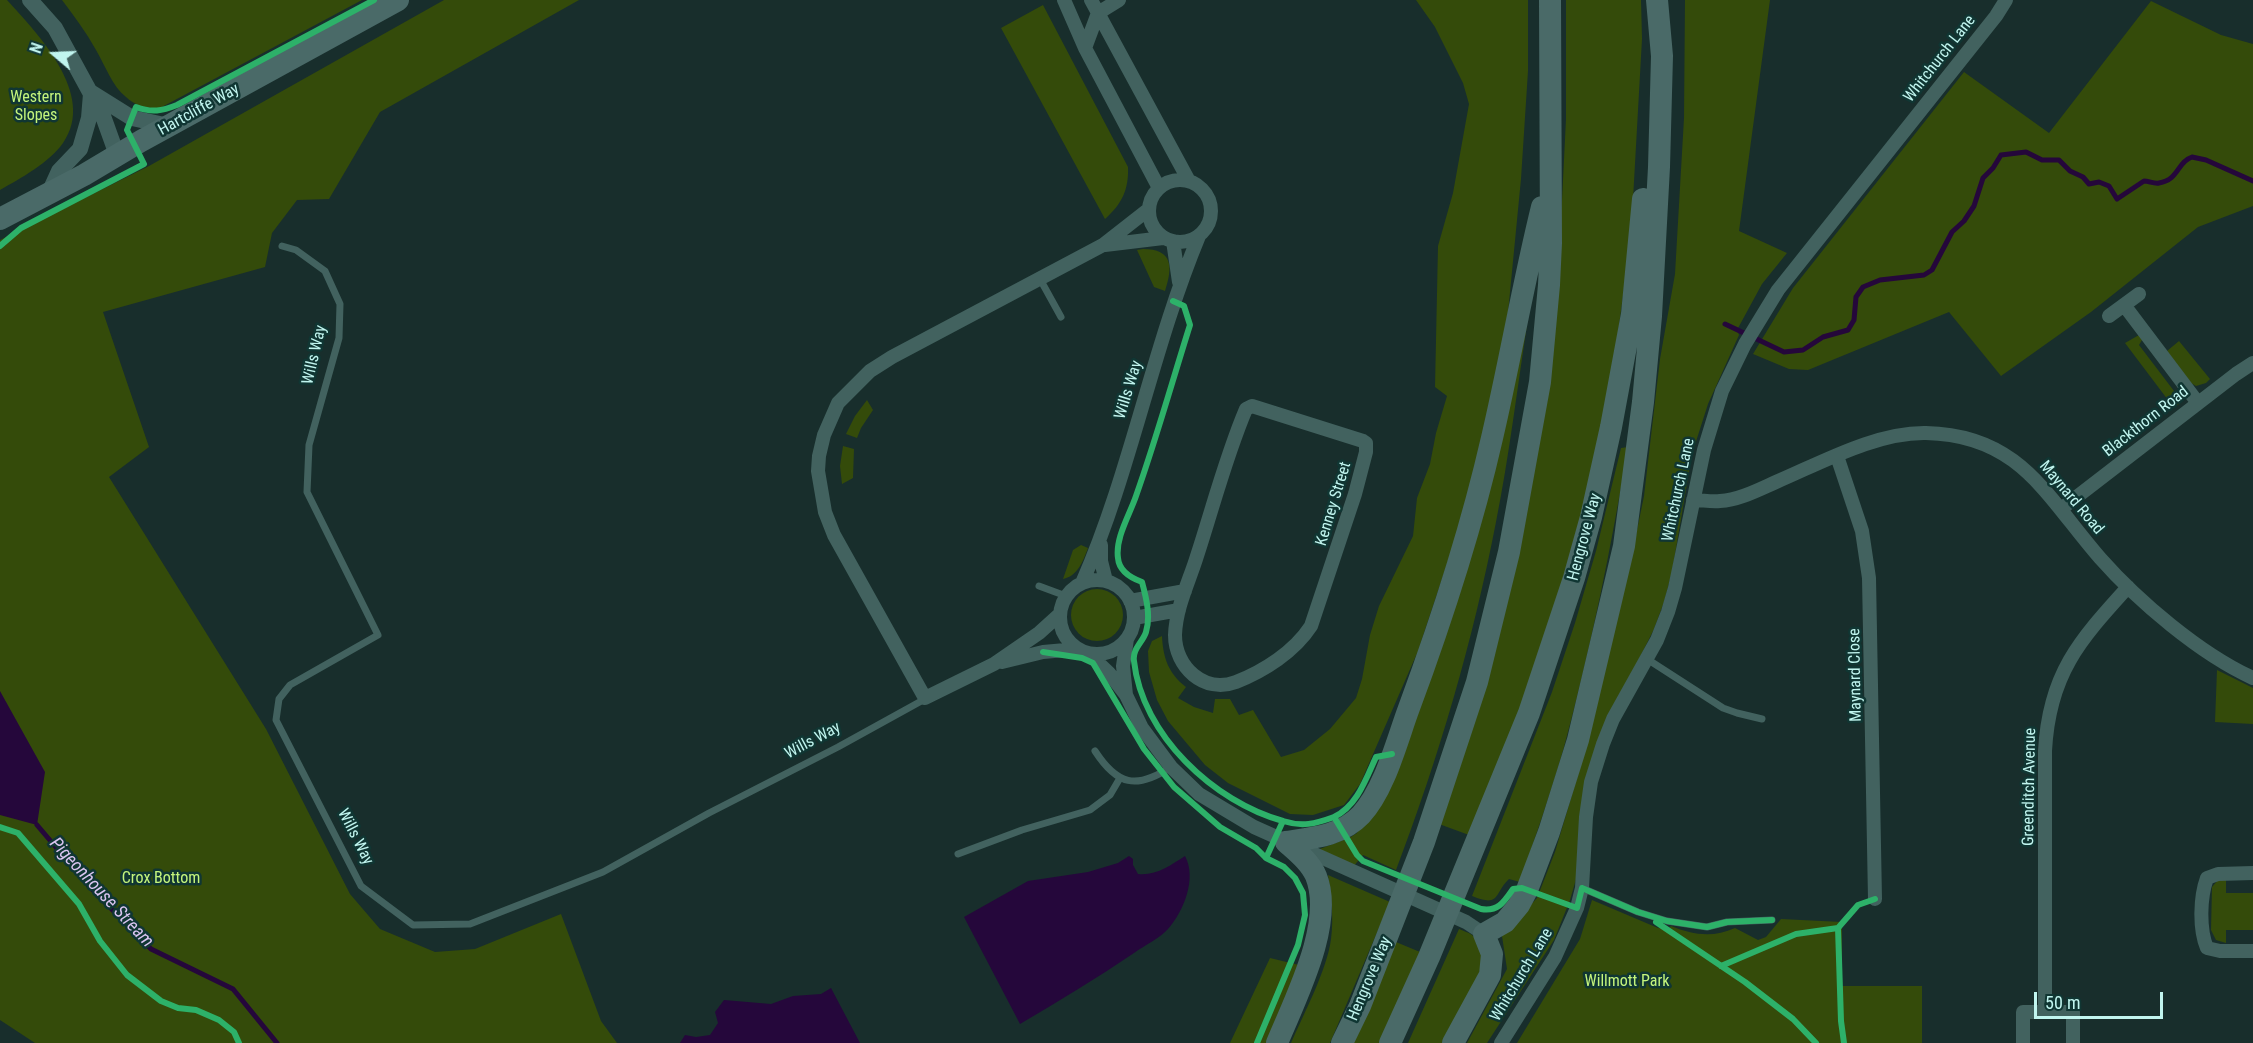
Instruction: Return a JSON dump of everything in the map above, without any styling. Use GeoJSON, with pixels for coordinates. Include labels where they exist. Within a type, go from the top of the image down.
{"type":"FeatureCollection","features":[{"type":"Feature","properties":{"kind":"highway","name":"Hartcliffe Way"},"geometry":{"type":"LineString","coordinates":[[0,219],[398,0]]}},
{"type":"Feature","properties":{"kind":"highway","name":"Hengrove Way"},"geometry":{"type":"LineString","coordinates":[[1342,1043],[1424,842],[1477,682],[1509,552],[1540,382],[1551,243],[1550,0]]}},
{"type":"Feature","properties":{"kind":"highway","name":"Hengrove Way"},"geometry":{"type":"LineString","coordinates":[[1390,1043],[1429,957],[1529,713],[1556,636],[1601,474],[1632,314],[1648,156],[1655,0]]}},
{"type":"Feature","properties":{"kind":"highway"},"geometry":{"type":"LineString","coordinates":[[1453,1043],[1490,975],[1492,954],[1484,934],[1505,922],[1519,905],[1549,832],[1578,740],[1624,546],[1643,402],[1651,316],[1662,56],[1655,0]]}},
{"type":"Feature","properties":{"kind":"highway"},"geometry":{"type":"LineString","coordinates":[[1286,842],[1328,835],[1341,829],[1360,816],[1377,792],[1431,649],[1466,544],[1492,439],[1523,287],[1551,172]]}},
{"type":"Feature","properties":{"kind":"highway"},"geometry":{"type":"LineString","coordinates":[[1277,1043],[1314,949],[1322,907],[1316,875],[1286,842]]}},
{"type":"Feature","properties":{"kind":"street"},"geometry":{"type":"LineString","coordinates":[[30,0],[55,28],[92,93],[117,155]]}},
{"type":"Feature","properties":{"kind":"street"},"geometry":{"type":"LineString","coordinates":[[1064,0],[1085,48],[1159,188]]}},
{"type":"Feature","properties":{"kind":"street"},"geometry":{"type":"LineString","coordinates":[[1095,6],[1119,0]]}},
{"type":"Feature","properties":{"kind":"street","name":"Whitchurch Lane"},"geometry":{"type":"LineString","coordinates":[[1501,1043],[1555,957],[1577,908],[1591,782],[1613,719],[1647,659],[1671,604],[1704,450],[1722,391],[1746,341],[1778,290],[1996,16],[2006,0]]}},
{"type":"Feature","properties":{"kind":"street"},"geometry":{"type":"LineString","coordinates":[[1085,48],[1095,6]]}},
{"type":"Feature","properties":{"kind":"street"},"geometry":{"type":"LineString","coordinates":[[1095,6],[1189,181]]}},
{"type":"Feature","properties":{"kind":"street"},"geometry":{"type":"LineString","coordinates":[[92,93],[132,118],[169,126]]}},
{"type":"Feature","properties":{"kind":"street"},"geometry":{"type":"LineString","coordinates":[[49,193],[59,171],[80,149],[89,118],[92,93]]}},
{"type":"Feature","properties":{"kind":"street"},"geometry":{"type":"LineString","coordinates":[[1103,245],[1168,239],[1188,241],[1199,236],[1209,220],[1210,204],[1206,194],[1189,181],[1168,182],[1151,198],[1149,209],[1152,225],[1168,239]]}},
{"type":"Feature","properties":{"kind":"street"},"geometry":{"type":"LineString","coordinates":[[925,698],[834,535],[821,495],[818,471],[821,445],[838,403],[870,371],[892,357],[1103,245],[1149,209]]}},
{"type":"Feature","properties":{"kind":"street","name":"Wills Way"},"geometry":{"type":"LineString","coordinates":[[925,698],[994,664],[1039,633],[1060,614],[1066,596],[1082,583],[1101,540],[1179,284],[1199,236]]}},
{"type":"Feature","properties":{"kind":"street","name":"Wills Way"},"geometry":{"type":"LineString","coordinates":[[1168,239],[1179,284]]}},
{"type":"Feature","properties":{"kind":"street"},"geometry":{"type":"LineString","coordinates":[[2109,316],[2139,294]]}},
{"type":"Feature","properties":{"kind":"street"},"geometry":{"type":"LineString","coordinates":[[2124,305],[2198,403]]}},
{"type":"Feature","properties":{"kind":"street","name":"Blackthorn Road"},"geometry":{"type":"LineString","coordinates":[[2061,509],[2253,363]]}},
{"type":"Feature","properties":{"kind":"street","name":"Kenney Street"},"geometry":{"type":"LineString","coordinates":[[1248,406],[1366,443],[1366,452],[1355,494],[1321,602],[1304,638],[1291,651],[1249,677],[1229,684],[1216,685],[1203,682],[1185,667],[1179,653],[1175,634],[1179,610],[1248,406]]}},
{"type":"Feature","properties":{"kind":"street","name":"Maynard Road"},"geometry":{"type":"LineString","coordinates":[[1693,500],[1721,501],[1747,495],[1882,439],[1911,434],[1940,434],[1975,442],[1994,449],[2032,474],[2100,558],[2128,587],[2182,633],[2252,675]]}},
{"type":"Feature","properties":{"kind":"street","name":"Maynard Close"},"geometry":{"type":"LineString","coordinates":[[1837,456],[1862,531],[1869,578],[1875,899]]}},
{"type":"Feature","properties":{"kind":"street","name":"Wills Way"},"geometry":{"type":"LineString","coordinates":[[1101,540],[1101,561],[1106,581]]}},
{"type":"Feature","properties":{"kind":"street"},"geometry":{"type":"LineString","coordinates":[[1082,583],[1106,581],[1124,592],[1130,601],[1134,618],[1127,639],[1123,666],[1126,695]]}},
{"type":"Feature","properties":{"kind":"street","name":"Greenditch Avenue"},"geometry":{"type":"LineString","coordinates":[[2045,1012],[2045,751],[2049,716],[2062,674],[2079,644],[2128,587]]}},
{"type":"Feature","properties":{"kind":"street"},"geometry":{"type":"LineString","coordinates":[[1130,601],[1185,591]]}},
{"type":"Feature","properties":{"kind":"street"},"geometry":{"type":"LineString","coordinates":[[1134,618],[1179,610]]}},
{"type":"Feature","properties":{"kind":"street"},"geometry":{"type":"LineString","coordinates":[[1060,614],[1061,628],[1067,640],[1109,673],[1126,695],[1142,728],[1171,767],[1199,794],[1254,827],[1466,922],[1484,934]]}},
{"type":"Feature","properties":{"kind":"street","name":"Wills Way"},"geometry":{"type":"LineString","coordinates":[[994,664],[1043,652],[1111,652],[1127,639]]}},
{"type":"Feature","properties":{"kind":"street"},"geometry":{"type":"LineString","coordinates":[[2253,873],[2218,874],[2207,878],[2203,889],[2203,938],[2207,948],[2213,950],[2253,951]]}},
{"type":"Feature","properties":{"kind":"street"},"geometry":{"type":"LineString","coordinates":[[2023,1043],[2023,1012],[2073,1012],[2073,1043]]}},
{"type":"Feature","properties":{"kind":"lane","name":"Wills Way"},"geometry":{"type":"LineString","coordinates":[[282,246],[296,250],[325,271],[340,304],[339,338],[309,445],[307,492],[378,635],[290,685],[279,699],[276,720],[362,886],[413,925],[470,924],[603,872],[925,698]]}},
{"type":"Feature","properties":{"kind":"lane"},"geometry":{"type":"LineString","coordinates":[[1040,279],[1061,317]]}},
{"type":"Feature","properties":{"kind":"lane"},"geometry":{"type":"LineString","coordinates":[[1039,586],[1066,596]]}},
{"type":"Feature","properties":{"kind":"lane"},"geometry":{"type":"LineString","coordinates":[[1647,659],[1723,708],[1762,719]]}},
{"type":"Feature","properties":{"kind":"lane"},"geometry":{"type":"LineString","coordinates":[[1095,751],[1107,769],[1120,778],[1143,782],[1171,767]]}},
{"type":"Feature","properties":{"kind":"lane"},"geometry":{"type":"LineString","coordinates":[[958,854],[1022,830],[1090,810],[1110,795],[1120,778]]}},
{"type":"Feature","properties":{"kind":"lane"},"geometry":{"type":"LineString","coordinates":[[1581,888],[1638,912],[1667,921],[1707,927],[1727,922],[1772,920]]}},
{"type":"Feature","properties":{"kind":"green space","name":"Western Slopes"},"geometry":{"type":"Polygon","coordinates":[[[0,0],[7,0],[47,48],[59,66],[73,105],[72,124],[57,150],[34,169],[0,190],[0,0]]]}},
{"type":"Feature","properties":{"kind":"green space"},"geometry":{"type":"Polygon","coordinates":[[[62,0],[362,0],[160,108],[155,108],[138,105],[121,92],[88,37],[62,0]]]}},
{"type":"Feature","properties":{"kind":"green space","name":"Crox Bottom"},"geometry":{"type":"Polygon","coordinates":[[[444,0],[579,0],[380,112],[329,199],[297,200],[272,233],[265,267],[103,312],[149,447],[109,477],[266,729],[350,894],[380,929],[435,952],[475,949],[561,914],[601,1021],[617,1043],[35,1043],[0,1020],[0,240],[149,166],[444,0]]]}},
{"type":"Feature","properties":{"kind":"green space"},"geometry":{"type":"Polygon","coordinates":[[[1416,0],[1528,0],[1528,71],[1521,179],[1507,323],[1472,502],[1418,651],[1360,784],[1344,805],[1313,815],[1290,814],[1228,783],[1205,765],[1168,721],[1157,700],[1149,672],[1148,651],[1152,641],[1162,636],[1168,664],[1175,676],[1186,687],[1178,698],[1194,707],[1213,713],[1215,699],[1230,699],[1239,715],[1253,710],[1281,757],[1304,750],[1330,729],[1356,698],[1379,606],[1413,536],[1417,498],[1430,464],[1447,396],[1435,387],[1438,246],[1453,193],[1469,104],[1463,83],[1435,27],[1416,0]]]}},
{"type":"Feature","properties":{"kind":"green space"},"geometry":{"type":"Polygon","coordinates":[[[1566,0],[1641,0],[1642,39],[1631,235],[1613,371],[1592,474],[1564,578],[1519,713],[1469,835],[1439,824],[1545,379],[1562,200],[1566,119],[1566,0]]]}},
{"type":"Feature","properties":{"kind":"green space"},"geometry":{"type":"Polygon","coordinates":[[[1685,0],[1770,0],[1739,231],[1787,253],[1762,284],[1737,330],[1739,335],[1708,404],[1692,454],[1672,572],[1664,602],[1654,629],[1600,737],[1579,869],[1570,900],[1554,940],[1487,1043],[1467,1043],[1507,969],[1502,936],[1537,898],[1555,852],[1585,751],[1629,569],[1644,496],[1660,359],[1675,274],[1684,118],[1685,0]]]}},
{"type":"Feature","properties":{"kind":"green space"},"geometry":{"type":"Polygon","coordinates":[[[2151,1],[2221,35],[2253,44],[2253,206],[2198,227],[2091,312],[2001,376],[1949,312],[1808,370],[1789,369],[1753,354],[1793,288],[1964,72],[2049,133],[2151,1]]]}},
{"type":"Feature","properties":{"kind":"green space"},"geometry":{"type":"Polygon","coordinates":[[[1043,5],[1128,167],[1123,196],[1116,208],[1105,219],[1001,28],[1043,5]]]}},
{"type":"Feature","properties":{"kind":"green space"},"geometry":{"type":"Polygon","coordinates":[[[1137,250],[1160,252],[1168,261],[1169,274],[1165,291],[1154,287],[1137,250]]]}},
{"type":"Feature","properties":{"kind":"green space"},"geometry":{"type":"Polygon","coordinates":[[[1527,325],[1505,473],[1487,566],[1466,655],[1427,785],[1396,870],[1363,855],[1353,867],[1317,850],[1357,833],[1527,325]]]}},
{"type":"Feature","properties":{"kind":"green space"},"geometry":{"type":"Polygon","coordinates":[[[2139,335],[2142,340],[2139,345],[2174,391],[2181,390],[2183,394],[2180,403],[2174,408],[2125,343],[2139,335]]]}},
{"type":"Feature","properties":{"kind":"green space"},"geometry":{"type":"Polygon","coordinates":[[[2179,341],[2210,379],[2206,383],[2196,386],[2191,383],[2167,351],[2179,341]]]}},
{"type":"Feature","properties":{"kind":"green space"},"geometry":{"type":"Polygon","coordinates":[[[867,400],[873,410],[857,438],[846,434],[855,416],[867,400]]]}},
{"type":"Feature","properties":{"kind":"green space"},"geometry":{"type":"Polygon","coordinates":[[[843,446],[854,449],[853,478],[842,484],[840,466],[843,446]]]}},
{"type":"Feature","properties":{"kind":"green space"},"geometry":{"type":"Polygon","coordinates":[[[1628,447],[1592,635],[1574,710],[1520,882],[1509,879],[1492,900],[1472,896],[1552,692],[1596,551],[1621,448],[1628,447]]]}},
{"type":"Feature","properties":{"kind":"green space"},"geometry":{"type":"Polygon","coordinates":[[[1081,545],[1088,548],[1082,563],[1073,575],[1063,579],[1073,550],[1081,545]]]}},
{"type":"Feature","properties":{"kind":"green space"},"geometry":{"type":"Polygon","coordinates":[[[1092,589],[1102,589],[1112,593],[1119,600],[1123,615],[1119,630],[1112,637],[1102,641],[1092,641],[1082,637],[1075,630],[1071,620],[1071,610],[1075,600],[1082,593],[1092,589]]]}},
{"type":"Feature","properties":{"kind":"green space"},"geometry":{"type":"Polygon","coordinates":[[[2217,670],[2253,688],[2253,724],[2215,722],[2217,670]]]}},
{"type":"Feature","properties":{"kind":"green space"},"geometry":{"type":"Polygon","coordinates":[[[1328,875],[1390,902],[1330,1043],[1291,1043],[1329,951],[1332,915],[1328,875]]]}},
{"type":"Feature","properties":{"kind":"green space"},"geometry":{"type":"Polygon","coordinates":[[[2226,879],[2226,893],[2253,893],[2253,930],[2226,930],[2226,943],[2216,940],[2211,930],[2212,887],[2218,880],[2226,879]]]}},
{"type":"Feature","properties":{"kind":"green space","name":"Willmott Park"},"geometry":{"type":"Polygon","coordinates":[[[1592,900],[1658,928],[1668,929],[1671,926],[1687,932],[1711,934],[1735,928],[1758,940],[1766,937],[1781,919],[1842,922],[1842,986],[1922,986],[1922,1043],[1517,1043],[1580,939],[1592,900]]]}},
{"type":"Feature","properties":{"kind":"green space"},"geometry":{"type":"Polygon","coordinates":[[[1459,929],[1472,935],[1480,945],[1482,958],[1480,973],[1474,989],[1442,1043],[1408,1043],[1459,929]]]}},
{"type":"Feature","properties":{"kind":"green space"},"geometry":{"type":"Polygon","coordinates":[[[1396,942],[1420,952],[1379,1043],[1353,1043],[1396,942]]]}},
{"type":"Feature","properties":{"kind":"green space"},"geometry":{"type":"Polygon","coordinates":[[[1270,958],[1299,965],[1269,1043],[1230,1043],[1270,958]]]}},
{"type":"Feature","properties":{"kind":"shaded area"},"geometry":{"type":"Polygon","coordinates":[[[0,691],[45,772],[37,825],[0,815],[0,691]]]}},
{"type":"Feature","properties":{"kind":"shaded area"},"geometry":{"type":"Polygon","coordinates":[[[1129,856],[1133,859],[1133,865],[1138,874],[1145,874],[1163,869],[1185,856],[1190,874],[1189,884],[1184,904],[1174,922],[1157,938],[1020,1024],[964,917],[1028,881],[1088,872],[1118,863],[1129,856]]]}},
{"type":"Feature","properties":{"kind":"shaded area"},"geometry":{"type":"Polygon","coordinates":[[[831,988],[860,1043],[680,1043],[685,1035],[696,1037],[710,1035],[718,1023],[715,1012],[724,1000],[771,1004],[793,996],[821,994],[831,988]]]}},
{"type":"Feature","properties":{"kind":"waterway","name":"Pigeonhouse Stream"},"geometry":{"type":"LineString","coordinates":[[1725,324],[1784,352],[1803,350],[1823,337],[1848,330],[1854,320],[1856,297],[1863,287],[1880,280],[1924,275],[1932,270],[1952,232],[1964,221],[1974,206],[1983,178],[2001,155],[2026,152],[2042,160],[2059,160],[2089,184],[2099,182],[2109,186],[2117,199],[2144,181],[2157,183],[2166,181],[2187,159],[2192,157],[2206,160],[2253,181]]}},
{"type":"Feature","properties":{"kind":"waterway","name":"Pigeonhouse Stream"},"geometry":{"type":"LineString","coordinates":[[37,825],[88,885],[151,949],[233,989],[277,1043]]}},
{"type":"Feature","properties":{"kind":"cycle path"},"geometry":{"type":"LineString","coordinates":[[0,246],[21,228],[144,164],[127,130],[136,107],[157,110],[177,105],[374,0]]}},
{"type":"Feature","properties":{"kind":"cycle path"},"geometry":{"type":"LineString","coordinates":[[1173,301],[1184,306],[1190,325],[1143,475],[1121,534],[1118,550],[1119,563],[1123,570],[1142,582],[1147,607],[1146,632],[1136,649],[1134,661],[1140,688],[1151,715],[1166,739],[1186,762],[1208,782],[1232,798],[1257,812],[1283,821]]}},
{"type":"Feature","properties":{"kind":"cycle path"},"geometry":{"type":"LineString","coordinates":[[1043,652],[1082,658],[1093,663],[1144,749],[1174,787],[1220,827],[1256,848],[1266,858],[1284,867],[1295,878],[1303,893],[1305,915],[1298,945],[1257,1043]]}},
{"type":"Feature","properties":{"kind":"cycle path"},"geometry":{"type":"LineString","coordinates":[[1334,817],[1355,799],[1376,757],[1392,754]]}},
{"type":"Feature","properties":{"kind":"cycle path"},"geometry":{"type":"LineString","coordinates":[[1266,858],[1283,821],[1308,824],[1334,817],[1363,861],[1481,909],[1496,907],[1513,889],[1522,888],[1577,908],[1582,888],[1638,912],[1667,921],[1707,927],[1727,922],[1772,920]]}},
{"type":"Feature","properties":{"kind":"cycle path"},"geometry":{"type":"LineString","coordinates":[[0,827],[18,833],[79,904],[100,941],[127,975],[161,1001],[178,1008],[196,1010],[219,1020],[234,1032],[239,1043]]}},
{"type":"Feature","properties":{"kind":"cycle path"},"geometry":{"type":"LineString","coordinates":[[1721,966],[1796,934],[1838,928],[1858,905],[1875,899]]}},
{"type":"Feature","properties":{"kind":"cycle path"},"geometry":{"type":"LineString","coordinates":[[1656,922],[1745,982],[1793,1019],[1816,1043]]}},
{"type":"Feature","properties":{"kind":"cycle path"},"geometry":{"type":"LineString","coordinates":[[1838,928],[1841,1021],[1844,1043]]}}]}
